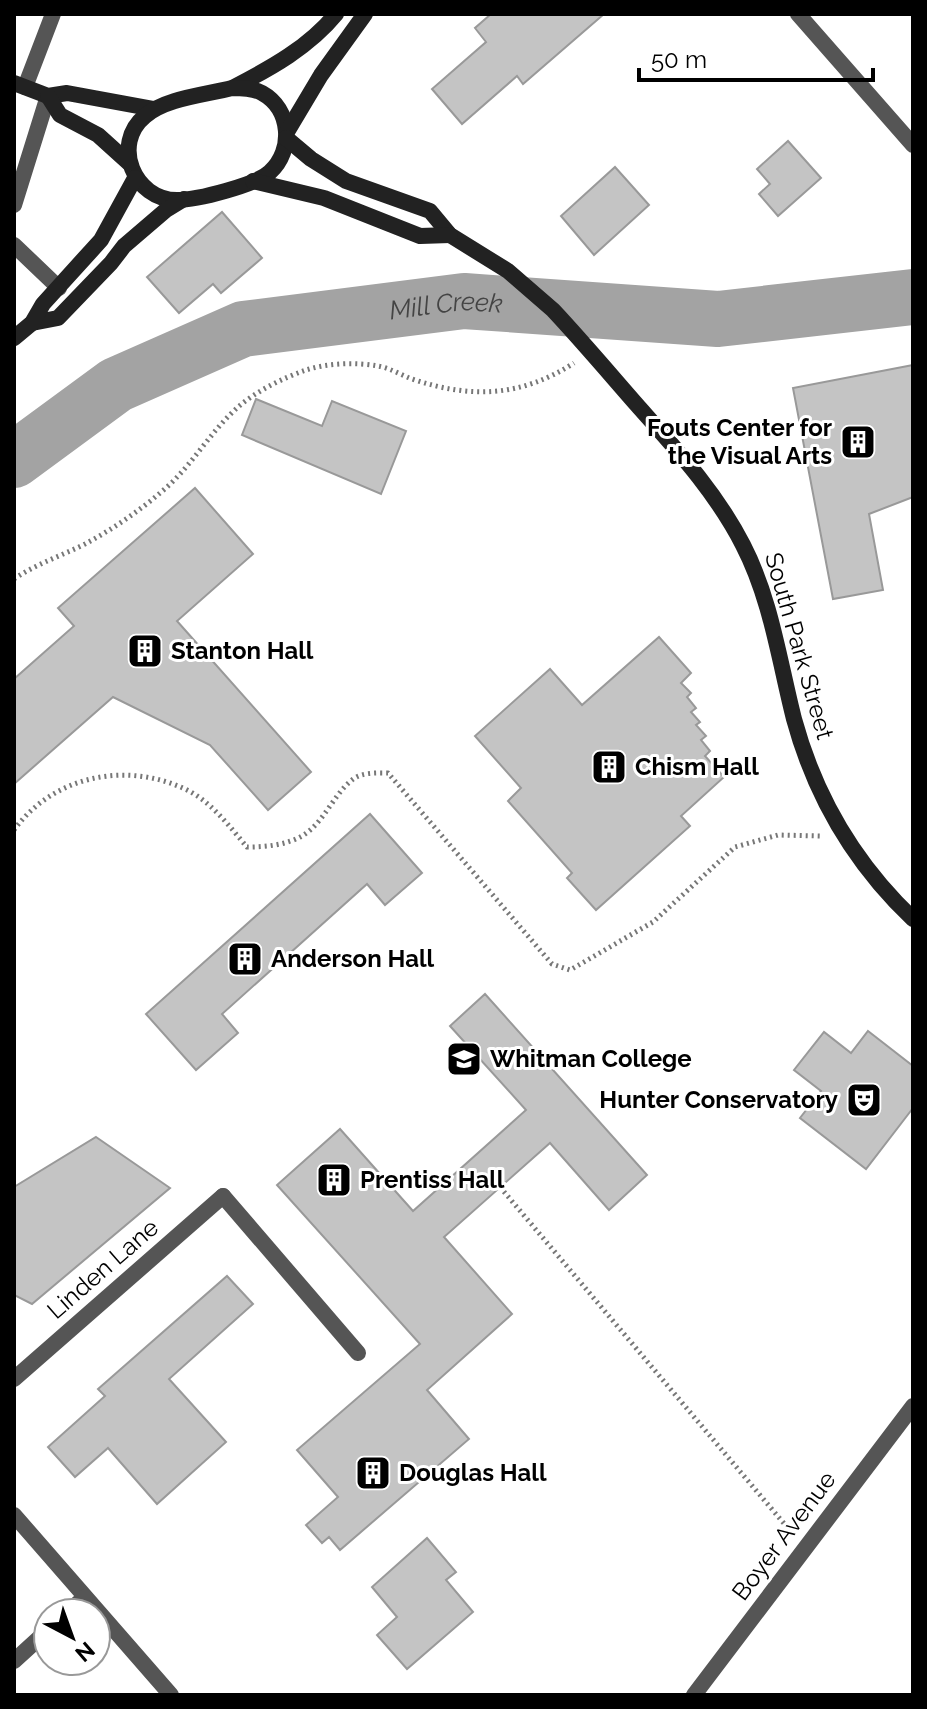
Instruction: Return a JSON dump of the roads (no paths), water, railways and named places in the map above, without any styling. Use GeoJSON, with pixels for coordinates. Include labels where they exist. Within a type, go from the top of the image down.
{"type":"FeatureCollection","features":[{"type":"Feature","properties":{"kind":"main road"},"geometry":{"type":"LineString","coordinates":[[14,338],[32,323],[43,304],[101,240],[132,170],[128,147],[132,132],[141,119],[154,109],[232,88],[269,69],[323,30],[336,14]]}},
{"type":"Feature","properties":{"kind":"main road"},"geometry":{"type":"LineString","coordinates":[[32,323],[58,318],[124,246],[166,210],[184,199],[253,181],[268,174],[279,163],[287,135],[321,75],[365,14]]}},
{"type":"Feature","properties":{"kind":"main road"},"geometry":{"type":"LineString","coordinates":[[19,85],[48,96],[67,93],[154,109]]}},
{"type":"Feature","properties":{"kind":"main road"},"geometry":{"type":"LineString","coordinates":[[232,88],[248,88],[263,94],[275,104],[283,117],[287,135]]}},
{"type":"Feature","properties":{"kind":"main road"},"geometry":{"type":"LineString","coordinates":[[48,96],[60,115],[98,135],[132,170],[146,190],[159,197],[184,199]]}},
{"type":"Feature","properties":{"kind":"main road","name":"South Park Street"},"geometry":{"type":"LineString","coordinates":[[287,135],[346,181],[430,211],[450,235],[508,271],[553,310],[702,481],[744,546],[761,587],[807,758],[844,838],[870,874],[913,919]]}},
{"type":"Feature","properties":{"kind":"main road","name":"South Park Street"},"geometry":{"type":"LineString","coordinates":[[253,181],[324,198],[420,236],[450,235]]}},
{"type":"Feature","properties":{"kind":"street"},"geometry":{"type":"LineString","coordinates":[[19,85],[53,14]]}},
{"type":"Feature","properties":{"kind":"street"},"geometry":{"type":"LineString","coordinates":[[798,14],[913,145]]}},
{"type":"Feature","properties":{"kind":"street"},"geometry":{"type":"LineString","coordinates":[[14,205],[48,96]]}},
{"type":"Feature","properties":{"kind":"street"},"geometry":{"type":"LineString","coordinates":[[14,245],[59,288]]}},
{"type":"Feature","properties":{"kind":"street","name":"Linden Lane"},"geometry":{"type":"LineString","coordinates":[[14,1379],[223,1196],[358,1353]]}},
{"type":"Feature","properties":{"kind":"street","name":"Boyer Avenue"},"geometry":{"type":"LineString","coordinates":[[694,1695],[913,1406]]}},
{"type":"Feature","properties":{"kind":"street"},"geometry":{"type":"LineString","coordinates":[[14,1515],[85,1597]]}},
{"type":"Feature","properties":{"kind":"street"},"geometry":{"type":"LineString","coordinates":[[112,1628],[171,1695]]}},
{"type":"Feature","properties":{"kind":"street"},"geometry":{"type":"LineString","coordinates":[[14,1661],[32,1645]]}},
{"type":"Feature","properties":{"kind":"waterway","name":"Mill Creek"},"geometry":{"type":"LineString","coordinates":[[14,460],[116,385],[243,329],[464,301],[718,319],[913,297]]}},
{"type":"Feature","properties":{"kind":"place","name":"Fouts Center for the Visual Arts"},"geometry":{"type":"Point","coordinates":[858,442]}},
{"type":"Feature","properties":{"kind":"place","name":"Stanton Hall"},"geometry":{"type":"Point","coordinates":[145,651]}},
{"type":"Feature","properties":{"kind":"place","name":"Chism Hall"},"geometry":{"type":"Point","coordinates":[609,767]}},
{"type":"Feature","properties":{"kind":"place","name":"Anderson Hall"},"geometry":{"type":"Point","coordinates":[245,959]}},
{"type":"Feature","properties":{"kind":"place","name":"Whitman College"},"geometry":{"type":"Point","coordinates":[464,1059]}},
{"type":"Feature","properties":{"kind":"place","name":"Hunter Conservatory"},"geometry":{"type":"Point","coordinates":[864,1100]}},
{"type":"Feature","properties":{"kind":"place","name":"Prentiss Hall"},"geometry":{"type":"Point","coordinates":[334,1180]}},
{"type":"Feature","properties":{"kind":"place","name":"Douglas Hall"},"geometry":{"type":"Point","coordinates":[373,1473]}}]}
